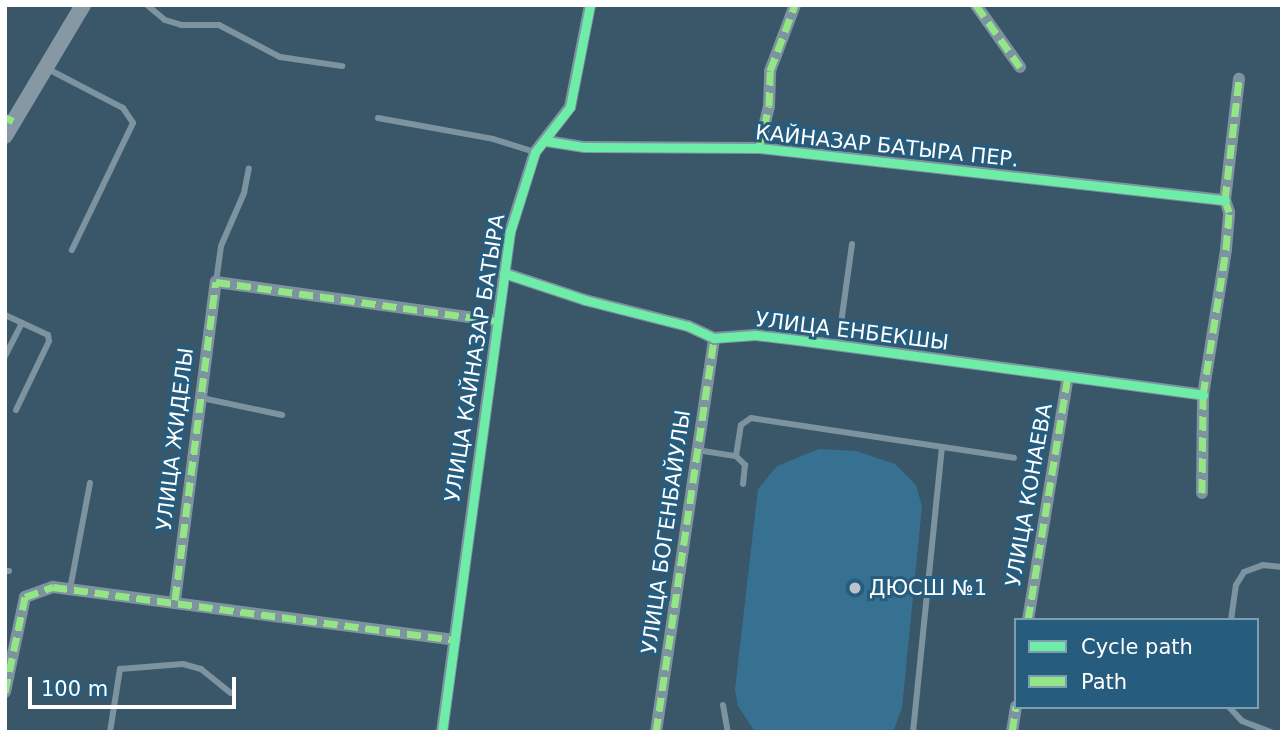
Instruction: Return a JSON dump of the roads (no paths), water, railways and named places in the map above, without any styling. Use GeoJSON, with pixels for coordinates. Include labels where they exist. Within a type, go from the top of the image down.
{"type":"FeatureCollection","features":[{"type":"Feature","properties":{"kind":"main road"},"geometry":{"type":"LineString","coordinates":[[5,136],[9,119],[83,5]]}},
{"type":"Feature","properties":{"kind":"street","name":"УЛИЦА КАЙНАЗАР БАТЫРА"},"geometry":{"type":"LineString","coordinates":[[442,732],[496,321],[513,221],[535,152],[570,107],[590,5]]}},
{"type":"Feature","properties":{"kind":"street"},"geometry":{"type":"LineString","coordinates":[[759,148],[769,106],[770,71],[795,5]]}},
{"type":"Feature","properties":{"kind":"street"},"geometry":{"type":"LineString","coordinates":[[976,5],[1020,67]]}},
{"type":"Feature","properties":{"kind":"street"},"geometry":{"type":"LineString","coordinates":[[1202,493],[1203,395],[1226,249],[1229,212],[1224,201],[1239,79]]}},
{"type":"Feature","properties":{"kind":"street","name":"КАЙНАЗАР БАТЫРА ПЕР."},"geometry":{"type":"LineString","coordinates":[[545,141],[585,147],[759,148],[1224,201]]}},
{"type":"Feature","properties":{"kind":"street","name":"УЛИЦА ЕНБЕКШЫ"},"geometry":{"type":"LineString","coordinates":[[504,273],[585,300],[688,326],[714,338],[755,335],[1203,395]]}},
{"type":"Feature","properties":{"kind":"street"},"geometry":{"type":"LineString","coordinates":[[216,282],[496,321]]}},
{"type":"Feature","properties":{"kind":"street","name":"УЛИЦА ЖИДЕЛЫ"},"geometry":{"type":"LineString","coordinates":[[175,600],[216,282]]}},
{"type":"Feature","properties":{"kind":"street","name":"УЛИЦА БОГЕНБАЙУЛЫ"},"geometry":{"type":"LineString","coordinates":[[656,732],[714,338]]}},
{"type":"Feature","properties":{"kind":"street","name":"УЛИЦА КОНАЕВА"},"geometry":{"type":"LineString","coordinates":[[1028,618],[1068,377]]}},
{"type":"Feature","properties":{"kind":"street"},"geometry":{"type":"LineString","coordinates":[[5,692],[25,597],[38,589],[70,589],[175,600],[455,640]]}},
{"type":"Feature","properties":{"kind":"street"},"geometry":{"type":"LineString","coordinates":[[1012,732],[1016,709]]}},
{"type":"Feature","properties":{"kind":"lane"},"geometry":{"type":"LineString","coordinates":[[147,5],[165,20],[181,25],[219,25],[280,57],[342,66]]}},
{"type":"Feature","properties":{"kind":"lane"},"geometry":{"type":"LineString","coordinates":[[44,67],[123,108],[133,124],[72,250]]}},
{"type":"Feature","properties":{"kind":"lane"},"geometry":{"type":"LineString","coordinates":[[378,118],[494,139],[535,152]]}},
{"type":"Feature","properties":{"kind":"lane"},"geometry":{"type":"LineString","coordinates":[[216,282],[221,246],[244,193],[249,168]]}},
{"type":"Feature","properties":{"kind":"lane"},"geometry":{"type":"LineString","coordinates":[[838,345],[852,244]]}},
{"type":"Feature","properties":{"kind":"lane"},"geometry":{"type":"LineString","coordinates":[[5,315],[50,341],[16,410]]}},
{"type":"Feature","properties":{"kind":"lane"},"geometry":{"type":"LineString","coordinates":[[5,356],[22,323]]}},
{"type":"Feature","properties":{"kind":"lane"},"geometry":{"type":"LineString","coordinates":[[200,397],[282,415]]}},
{"type":"Feature","properties":{"kind":"lane"},"geometry":{"type":"LineString","coordinates":[[736,456],[741,425],[751,418],[1014,458]]}},
{"type":"Feature","properties":{"kind":"lane"},"geometry":{"type":"LineString","coordinates":[[914,732],[942,447]]}},
{"type":"Feature","properties":{"kind":"lane"},"geometry":{"type":"LineString","coordinates":[[697,450],[736,456],[745,465],[743,484]]}},
{"type":"Feature","properties":{"kind":"lane"},"geometry":{"type":"LineString","coordinates":[[70,589],[90,483]]}},
{"type":"Feature","properties":{"kind":"lane"},"geometry":{"type":"LineString","coordinates":[[1230,618],[1236,585],[1244,572],[1263,565],[1282,567]]}},
{"type":"Feature","properties":{"kind":"lane"},"geometry":{"type":"LineString","coordinates":[[110,732],[120,668],[183,664],[201,669],[231,693]]}},
{"type":"Feature","properties":{"kind":"lane"},"geometry":{"type":"LineString","coordinates":[[723,705],[728,732]]}},
{"type":"Feature","properties":{"kind":"lane"},"geometry":{"type":"LineString","coordinates":[[1231,709],[1242,722],[1271,732]]}},
{"type":"Feature","properties":{"kind":"place","name":"ДЮСШ №1"},"geometry":{"type":"Point","coordinates":[855,588]}}]}
